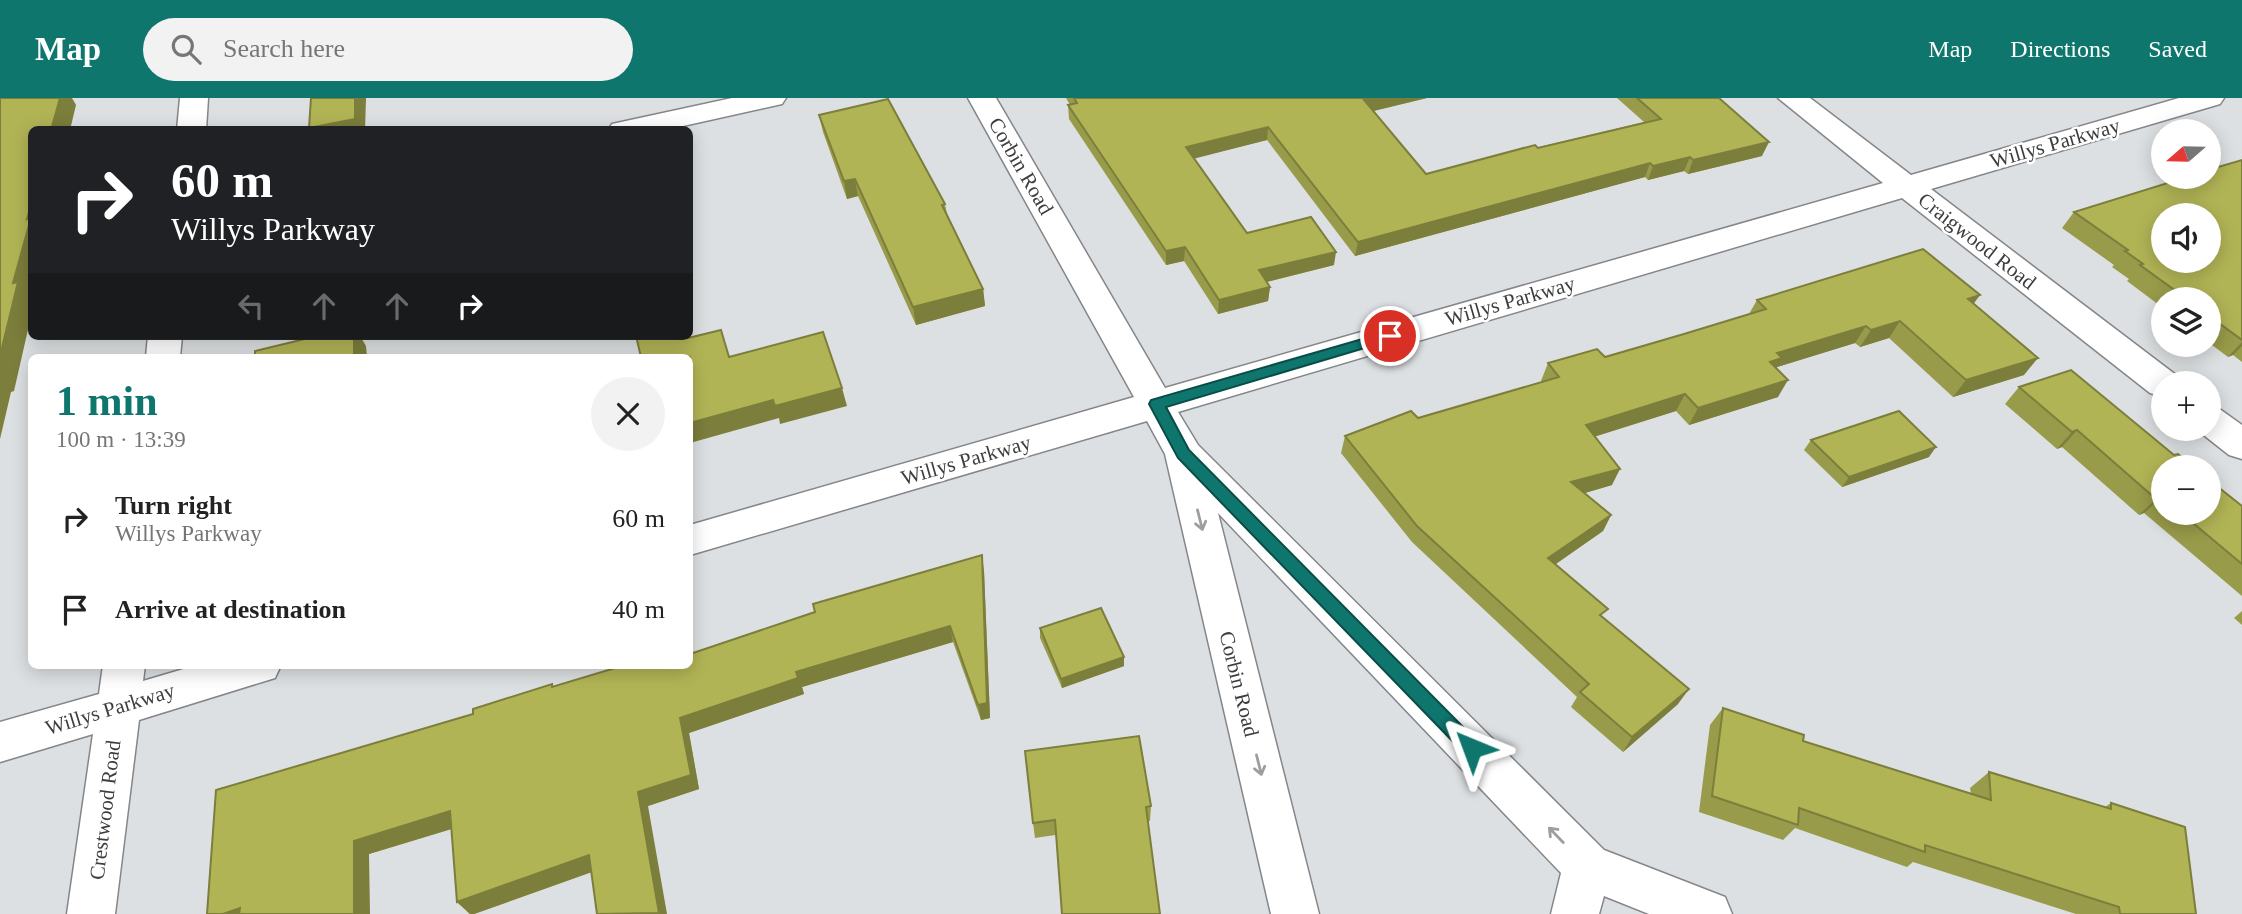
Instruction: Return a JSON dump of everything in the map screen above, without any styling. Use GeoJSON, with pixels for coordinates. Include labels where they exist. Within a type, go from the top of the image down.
{"type":"FeatureCollection","features":[{"type":"Feature","properties":{"kind":"street"},"geometry":{"type":"LineString","coordinates":[[191,126],[194,98]]}},
{"type":"Feature","properties":{"kind":"street"},"geometry":{"type":"LineString","coordinates":[[641,126],[772,98]]}},
{"type":"Feature","properties":{"kind":"street","name":"Corbin Road"},"geometry":{"type":"LineString","coordinates":[[982,98],[1184,454],[1295,914]]}},
{"type":"Feature","properties":{"kind":"street","name":"Craigwood Road"},"geometry":{"type":"LineString","coordinates":[[1792,98],[2151,375]]}},
{"type":"Feature","properties":{"kind":"street","name":"Willys Parkway"},"geometry":{"type":"LineString","coordinates":[[693,539],[2210,98]]}},
{"type":"Feature","properties":{"kind":"street"},"geometry":{"type":"LineString","coordinates":[[2221,429],[2242,445]]}},
{"type":"Feature","properties":{"kind":"street","name":"Corbin Road"},"geometry":{"type":"LineString","coordinates":[[1184,454],[1587,866]]}},
{"type":"Feature","properties":{"kind":"street","name":"Willys Parkway"},"geometry":{"type":"LineString","coordinates":[[0,742],[121,686],[234,669]]}},
{"type":"Feature","properties":{"kind":"street","name":"Crestwood Road"},"geometry":{"type":"LineString","coordinates":[[91,914],[121,686]]}},
{"type":"Feature","properties":{"kind":"street"},"geometry":{"type":"LineString","coordinates":[[1576,914],[1587,866],[1708,914]]}},
{"type":"Feature","properties":{"kind":"building"},"geometry":{"type":"Polygon","coordinates":[[[0,98],[60,98],[52,126],[28,126],[28,229],[13,283],[18,282],[0,356],[0,98]]]}},
{"type":"Feature","properties":{"kind":"building"},"geometry":{"type":"Polygon","coordinates":[[[311,98],[355,98],[355,119],[309,126],[311,98]]]}},
{"type":"Feature","properties":{"kind":"building"},"geometry":{"type":"Polygon","coordinates":[[[1074,98],[1374,98],[1364,100],[1426,174],[1535,145],[1538,148],[1661,119],[1637,98],[1719,98],[1769,142],[1693,160],[1690,157],[1653,166],[1650,163],[1358,242],[1268,127],[1186,147],[1247,233],[1311,217],[1336,252],[1259,270],[1270,287],[1219,300],[1185,247],[1166,251],[1068,105],[1077,103],[1074,98]]]}},
{"type":"Feature","properties":{"kind":"building"},"geometry":{"type":"Polygon","coordinates":[[[888,99],[945,204],[942,205],[983,289],[913,307],[855,179],[844,181],[819,115],[888,99]]]}},
{"type":"Feature","properties":{"kind":"building"},"geometry":{"type":"Polygon","coordinates":[[[2242,160],[2242,340],[2221,325],[2221,287],[2170,287],[2151,273],[2221,273],[2221,203],[2151,203],[2151,273],[2125,251],[2128,250],[2074,212],[2151,188],[2221,189],[2221,166],[2242,160]]]}},
{"type":"Feature","properties":{"kind":"building"},"geometry":{"type":"Polygon","coordinates":[[[1923,249],[1980,295],[1968,299],[2038,358],[1966,380],[1900,321],[1871,330],[1866,326],[1777,353],[1782,358],[1770,362],[1788,380],[1698,408],[1685,394],[1586,425],[1620,469],[1571,482],[1611,515],[1548,558],[1608,609],[1600,615],[1689,689],[1632,737],[1580,692],[1589,684],[1417,526],[1345,436],[1411,411],[1418,418],[1559,377],[1548,363],[1597,349],[1605,357],[1684,334],[1766,309],[1757,300],[1923,249]]]}},
{"type":"Feature","properties":{"kind":"building"},"geometry":{"type":"Polygon","coordinates":[[[721,330],[729,357],[823,332],[842,388],[775,406],[773,400],[693,422],[693,354],[640,354],[637,340],[693,340],[693,337],[721,330]]]}},
{"type":"Feature","properties":{"kind":"building"},"geometry":{"type":"Polygon","coordinates":[[[300,340],[354,340],[354,354],[255,354],[255,351],[300,340]]]}},
{"type":"Feature","properties":{"kind":"building"},"geometry":{"type":"Polygon","coordinates":[[[2071,370],[2151,436],[2151,441],[2157,441],[2174,455],[2151,455],[2151,495],[2077,430],[2072,432],[2019,387],[2071,370]]]}},
{"type":"Feature","properties":{"kind":"building"},"geometry":{"type":"Polygon","coordinates":[[[1899,411],[1936,447],[1849,477],[1811,440],[1899,411]]]}},
{"type":"Feature","properties":{"kind":"building"},"geometry":{"type":"Polygon","coordinates":[[[2221,489],[2242,506],[2242,564],[2195,525],[2221,525],[2221,489]]]}},
{"type":"Feature","properties":{"kind":"building"},"geometry":{"type":"Polygon","coordinates":[[[982,555],[987,703],[978,705],[950,626],[796,672],[798,678],[680,718],[691,775],[638,792],[659,913],[597,914],[589,855],[457,902],[450,811],[354,841],[354,914],[239,914],[240,908],[223,914],[207,914],[216,790],[473,714],[473,709],[552,684],[552,687],[612,669],[693,669],[693,653],[815,612],[813,604],[982,555]]]}},
{"type":"Feature","properties":{"kind":"building"},"geometry":{"type":"Polygon","coordinates":[[[1101,608],[1124,657],[1061,679],[1040,628],[1101,608]]]}},
{"type":"Feature","properties":{"kind":"building"},"geometry":{"type":"Polygon","coordinates":[[[1723,708],[1804,735],[1803,741],[1991,800],[1989,772],[2111,809],[2111,803],[2185,827],[2196,914],[2120,914],[2119,907],[1925,845],[1925,852],[1799,808],[1798,825],[1712,796],[1723,708]]]}},
{"type":"Feature","properties":{"kind":"building"},"geometry":{"type":"Polygon","coordinates":[[[1139,736],[1151,806],[1146,807],[1160,914],[1062,914],[1055,820],[1033,823],[1025,751],[1139,736]]]}},
{"type":"Feature","properties":{"kind":"route"},"geometry":{"type":"LineString","coordinates":[[1390,336],[1157,404],[1184,454],[1472,748]]}}]}
